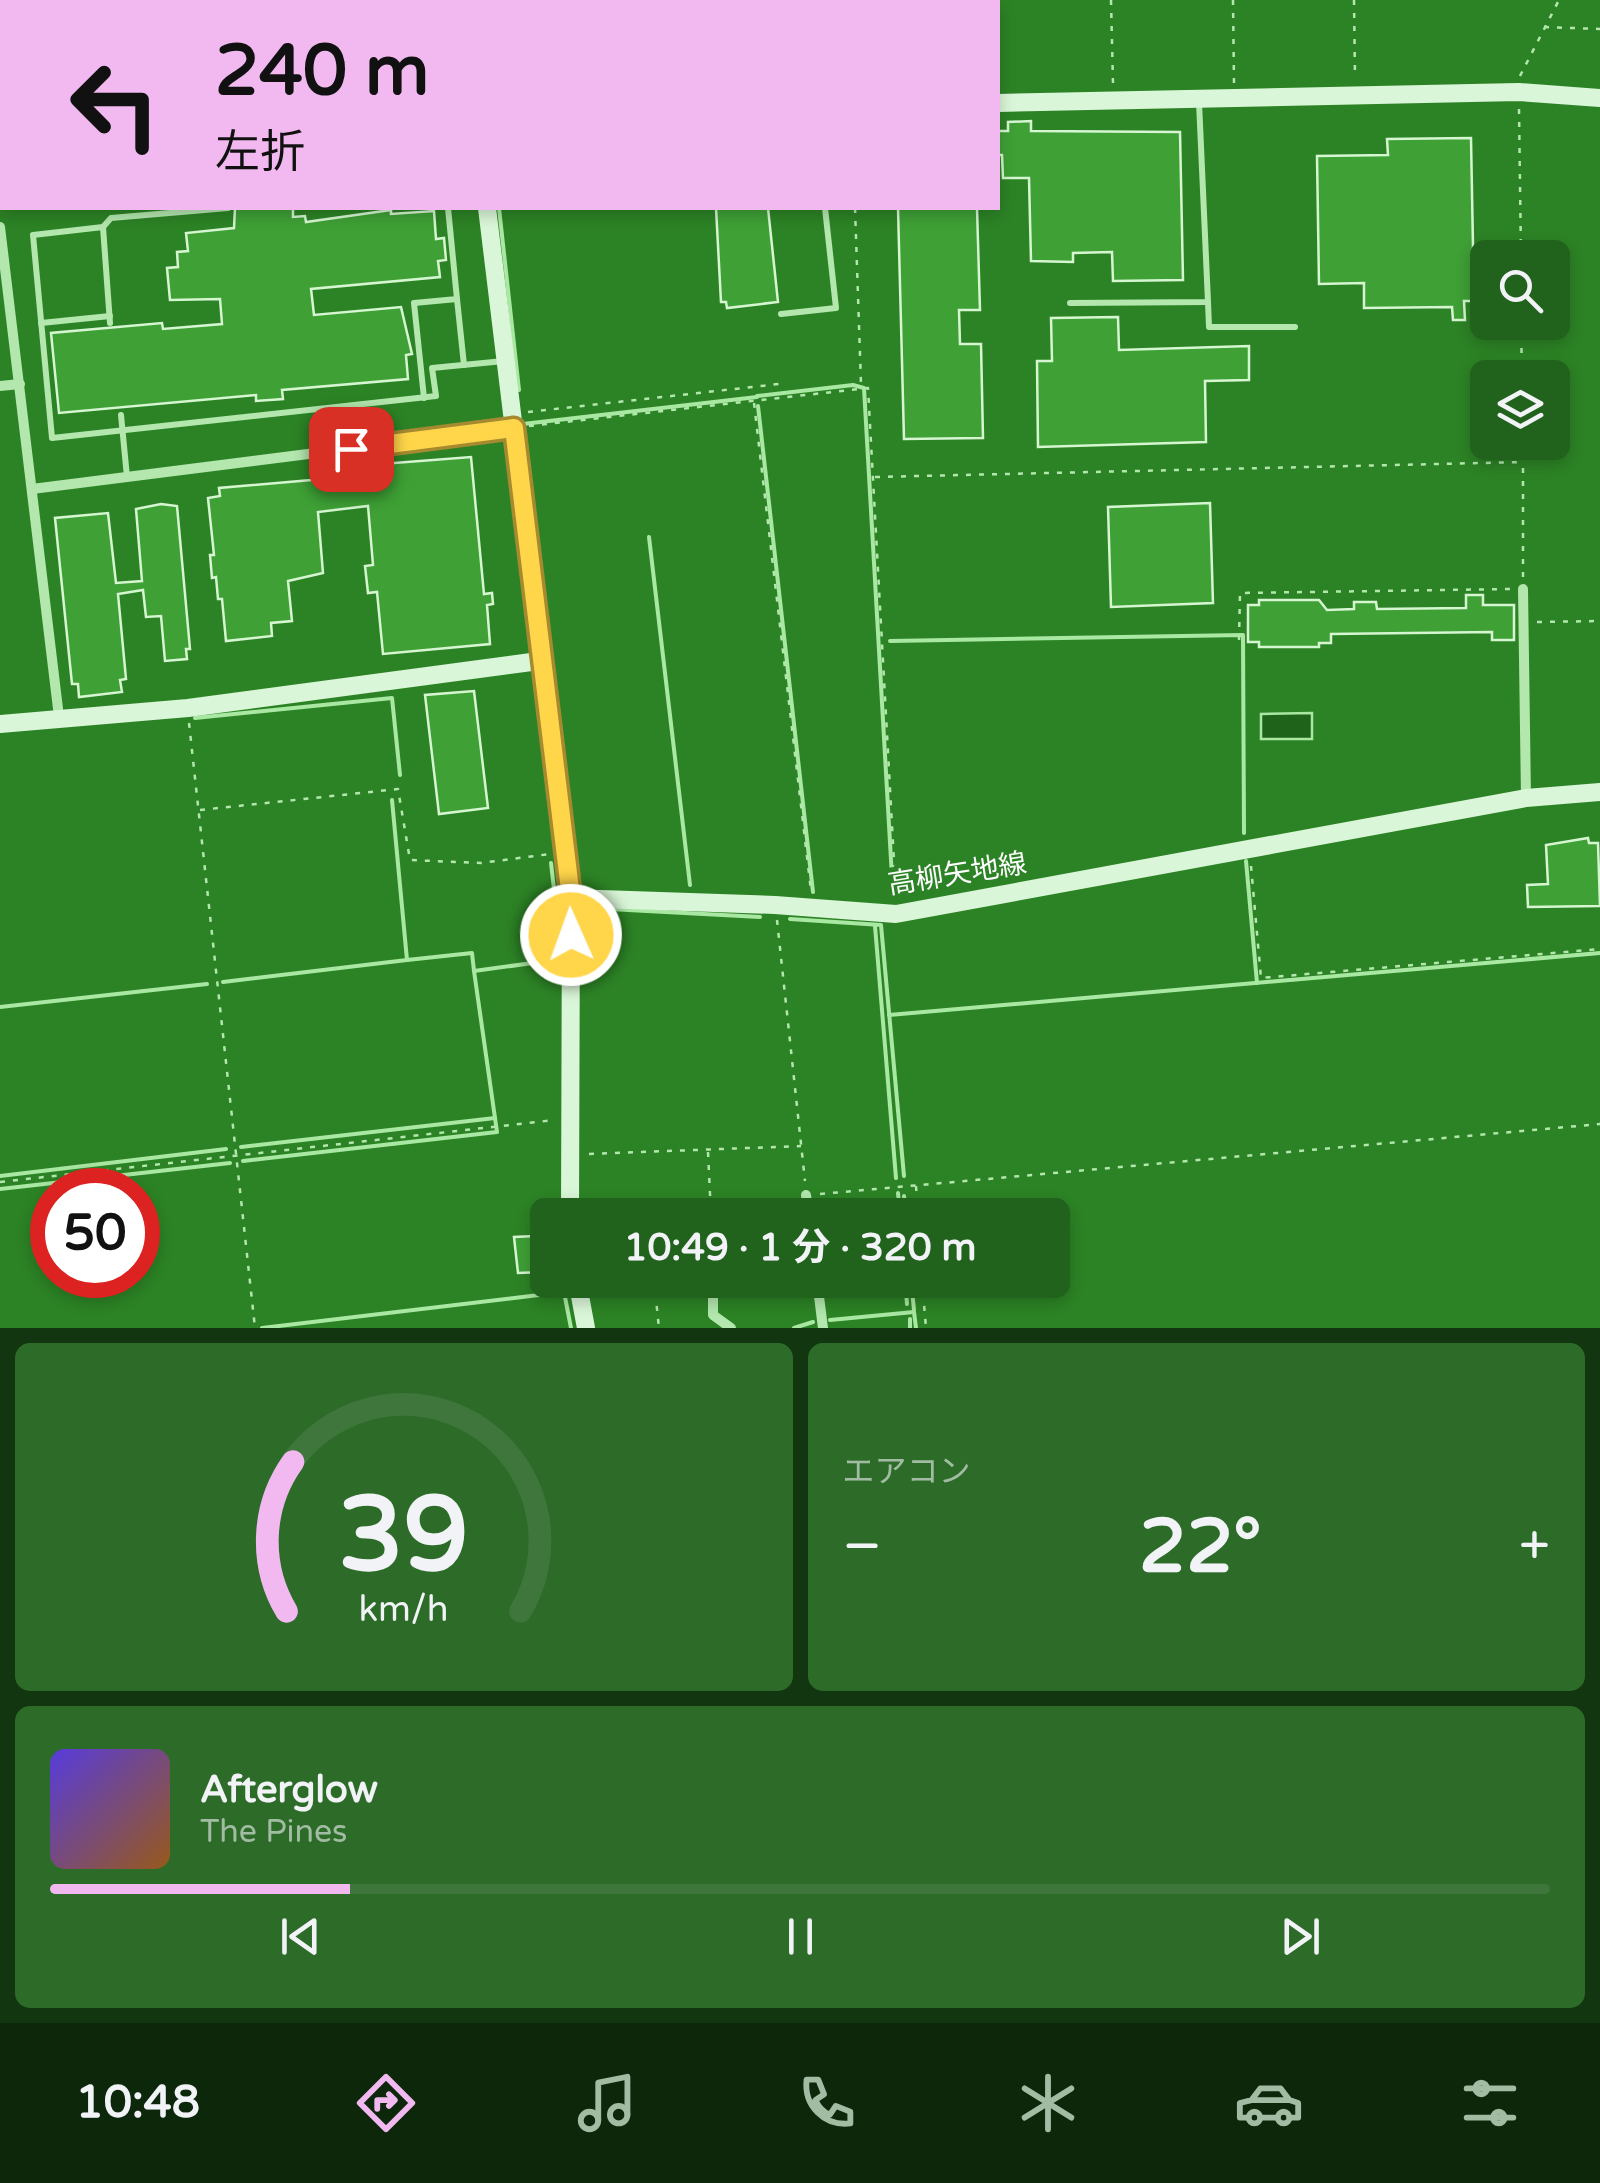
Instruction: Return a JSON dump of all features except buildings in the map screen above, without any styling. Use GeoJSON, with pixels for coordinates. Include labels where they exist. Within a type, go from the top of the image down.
{"type":"FeatureCollection","features":[{"type":"Feature","properties":{"kind":"street"},"geometry":{"type":"LineString","coordinates":[[1000,104],[1519,92],[1600,98]]}},
{"type":"Feature","properties":{"kind":"street"},"geometry":{"type":"LineString","coordinates":[[487,210],[539,661],[571,898],[570,1198]]}},
{"type":"Feature","properties":{"kind":"street"},"geometry":{"type":"LineString","coordinates":[[0,226],[59,717]]}},
{"type":"Feature","properties":{"kind":"street"},"geometry":{"type":"LineString","coordinates":[[0,386],[20,384]]}},
{"type":"Feature","properties":{"kind":"street"},"geometry":{"type":"LineString","coordinates":[[32,489],[513,421]]}},
{"type":"Feature","properties":{"kind":"street"},"geometry":{"type":"LineString","coordinates":[[1523,589],[1526,798]]}},
{"type":"Feature","properties":{"kind":"street"},"geometry":{"type":"LineString","coordinates":[[0,724],[188,708],[539,661]]}},
{"type":"Feature","properties":{"kind":"street","name":"高柳矢地線"},"geometry":{"type":"LineString","coordinates":[[571,898],[775,904],[896,914],[1526,798],[1600,792]]}},
{"type":"Feature","properties":{"kind":"street"},"geometry":{"type":"LineString","coordinates":[[580,1298],[586,1328]]}},
{"type":"Feature","properties":{"kind":"street"},"geometry":{"type":"LineString","coordinates":[[713,1298],[713,1315],[731,1328]]}},
{"type":"Feature","properties":{"kind":"street"},"geometry":{"type":"LineString","coordinates":[[820,1298],[824,1328]]}},
{"type":"Feature","properties":{"kind":"lane"},"geometry":{"type":"LineString","coordinates":[[1199,101],[1209,326],[1295,327]]}},
{"type":"Feature","properties":{"kind":"lane"},"geometry":{"type":"LineString","coordinates":[[41,322],[110,319],[103,228],[111,218],[205,210]]}},
{"type":"Feature","properties":{"kind":"lane"},"geometry":{"type":"LineString","coordinates":[[448,210],[464,365]]}},
{"type":"Feature","properties":{"kind":"lane"},"geometry":{"type":"LineString","coordinates":[[781,314],[836,308],[825,210]]}},
{"type":"Feature","properties":{"kind":"lane"},"geometry":{"type":"LineString","coordinates":[[103,228],[33,235],[52,438],[436,396],[432,368],[506,361]]}},
{"type":"Feature","properties":{"kind":"lane"},"geometry":{"type":"LineString","coordinates":[[424,398],[414,303],[456,299]]}},
{"type":"Feature","properties":{"kind":"lane"},"geometry":{"type":"LineString","coordinates":[[1070,303],[1208,302]]}},
{"type":"Feature","properties":{"kind":"lane"},"geometry":{"type":"LineString","coordinates":[[120,415],[127,478]]}},
{"type":"Feature","properties":{"kind":"path"},"geometry":{"type":"LineString","coordinates":[[1111,0],[1113,104]]}},
{"type":"Feature","properties":{"kind":"path"},"geometry":{"type":"LineString","coordinates":[[1233,0],[1234,100]]}},
{"type":"Feature","properties":{"kind":"path"},"geometry":{"type":"LineString","coordinates":[[1354,0],[1355,97]]}},
{"type":"Feature","properties":{"kind":"path"},"geometry":{"type":"LineString","coordinates":[[1520,240],[1520,75],[1559,0]]}},
{"type":"Feature","properties":{"kind":"path"},"geometry":{"type":"LineString","coordinates":[[1542,27],[1600,29]]}},
{"type":"Feature","properties":{"kind":"path"},"geometry":{"type":"LineString","coordinates":[[855,210],[860,384]]}},
{"type":"Feature","properties":{"kind":"path"},"geometry":{"type":"LineString","coordinates":[[513,421],[779,384]]}},
{"type":"Feature","properties":{"kind":"path"},"geometry":{"type":"LineString","coordinates":[[513,421],[868,388],[896,914]]}},
{"type":"Feature","properties":{"kind":"path"},"geometry":{"type":"LineString","coordinates":[[754,401],[813,908]]}},
{"type":"Feature","properties":{"kind":"path"},"geometry":{"type":"LineString","coordinates":[[874,476],[1524,462],[1523,589],[1240,593],[1239,640]]}},
{"type":"Feature","properties":{"kind":"path"},"geometry":{"type":"LineString","coordinates":[[1523,622],[1600,621]]}},
{"type":"Feature","properties":{"kind":"path"},"geometry":{"type":"LineString","coordinates":[[188,708],[255,1328]]}},
{"type":"Feature","properties":{"kind":"path"},"geometry":{"type":"LineString","coordinates":[[198,810],[398,789],[410,860],[481,863],[564,852]]}},
{"type":"Feature","properties":{"kind":"path"},"geometry":{"type":"LineString","coordinates":[[1250,850],[1261,978],[1600,949]]}},
{"type":"Feature","properties":{"kind":"path"},"geometry":{"type":"LineString","coordinates":[[775,904],[806,1195],[1600,1124]]}},
{"type":"Feature","properties":{"kind":"path"},"geometry":{"type":"LineString","coordinates":[[0,1182],[571,1118]]}},
{"type":"Feature","properties":{"kind":"path"},"geometry":{"type":"LineString","coordinates":[[570,1154],[802,1146]]}},
{"type":"Feature","properties":{"kind":"path"},"geometry":{"type":"LineString","coordinates":[[708,1150],[709,1198]]}},
{"type":"Feature","properties":{"kind":"path"},"geometry":{"type":"LineString","coordinates":[[916,1185],[917,1198]]}},
{"type":"Feature","properties":{"kind":"path"},"geometry":{"type":"LineString","coordinates":[[656,1298],[659,1328]]}},
{"type":"Feature","properties":{"kind":"path"},"geometry":{"type":"LineString","coordinates":[[924,1298],[926,1328]]}},
{"type":"Feature","properties":{"kind":"shaded area"},"geometry":{"type":"Polygon","coordinates":[[[1312,713],[1312,739],[1261,739],[1261,714],[1312,713]]]}},
{"type":"Feature","properties":{"kind":"waterway"},"geometry":{"type":"LineString","coordinates":[[499,210],[519,390]]}},
{"type":"Feature","properties":{"kind":"waterway"},"geometry":{"type":"LineString","coordinates":[[757,396],[853,385],[864,388],[893,895]]}},
{"type":"Feature","properties":{"kind":"waterway"},"geometry":{"type":"LineString","coordinates":[[523,424],[757,397]]}},
{"type":"Feature","properties":{"kind":"waterway"},"geometry":{"type":"LineString","coordinates":[[758,406],[813,892]]}},
{"type":"Feature","properties":{"kind":"waterway"},"geometry":{"type":"LineString","coordinates":[[649,537],[690,885]]}},
{"type":"Feature","properties":{"kind":"waterway"},"geometry":{"type":"LineString","coordinates":[[890,641],[1243,635],[1244,833]]}},
{"type":"Feature","properties":{"kind":"waterway"},"geometry":{"type":"LineString","coordinates":[[195,718],[392,698],[400,775]]}},
{"type":"Feature","properties":{"kind":"waterway"},"geometry":{"type":"LineString","coordinates":[[223,982],[407,960],[392,800]]}},
{"type":"Feature","properties":{"kind":"waterway"},"geometry":{"type":"LineString","coordinates":[[1246,861],[1257,983]]}},
{"type":"Feature","properties":{"kind":"waterway"},"geometry":{"type":"LineString","coordinates":[[407,960],[472,953],[474,971],[562,959],[551,863]]}},
{"type":"Feature","properties":{"kind":"waterway"},"geometry":{"type":"LineString","coordinates":[[609,909],[760,917]]}},
{"type":"Feature","properties":{"kind":"waterway"},"geometry":{"type":"LineString","coordinates":[[790,919],[881,925],[904,1176]]}},
{"type":"Feature","properties":{"kind":"waterway"},"geometry":{"type":"LineString","coordinates":[[875,926],[896,1178]]}},
{"type":"Feature","properties":{"kind":"waterway"},"geometry":{"type":"LineString","coordinates":[[889,1015],[1600,953]]}},
{"type":"Feature","properties":{"kind":"waterway"},"geometry":{"type":"LineString","coordinates":[[241,1147],[495,1118],[474,971]]}},
{"type":"Feature","properties":{"kind":"waterway"},"geometry":{"type":"LineString","coordinates":[[0,1007],[207,984]]}},
{"type":"Feature","properties":{"kind":"waterway"},"geometry":{"type":"LineString","coordinates":[[243,1161],[497,1132],[495,1118]]}},
{"type":"Feature","properties":{"kind":"waterway"},"geometry":{"type":"LineString","coordinates":[[0,1176],[226,1149]]}},
{"type":"Feature","properties":{"kind":"waterway"},"geometry":{"type":"LineString","coordinates":[[0,1189],[230,1163]]}},
{"type":"Feature","properties":{"kind":"waterway"},"geometry":{"type":"LineString","coordinates":[[898,1193],[898,1198]]}},
{"type":"Feature","properties":{"kind":"waterway"},"geometry":{"type":"LineString","coordinates":[[262,1328],[564,1292],[571,1328]]}},
{"type":"Feature","properties":{"kind":"waterway"},"geometry":{"type":"LineString","coordinates":[[906,1298],[907,1304]]}},
{"type":"Feature","properties":{"kind":"waterway"},"geometry":{"type":"LineString","coordinates":[[913,1298],[914,1310]]}},
{"type":"Feature","properties":{"kind":"waterway"},"geometry":{"type":"LineString","coordinates":[[830,1320],[914,1312],[916,1328]]}},
{"type":"Feature","properties":{"kind":"waterway"},"geometry":{"type":"LineString","coordinates":[[910,1319],[910,1328]]}},
{"type":"Feature","properties":{"kind":"waterway"},"geometry":{"type":"LineString","coordinates":[[794,1328],[813,1322]]}},
{"type":"Feature","properties":{"kind":"route"},"geometry":{"type":"LineString","coordinates":[[351,449],[514,428],[539,661],[571,898],[571,935]]}}]}
